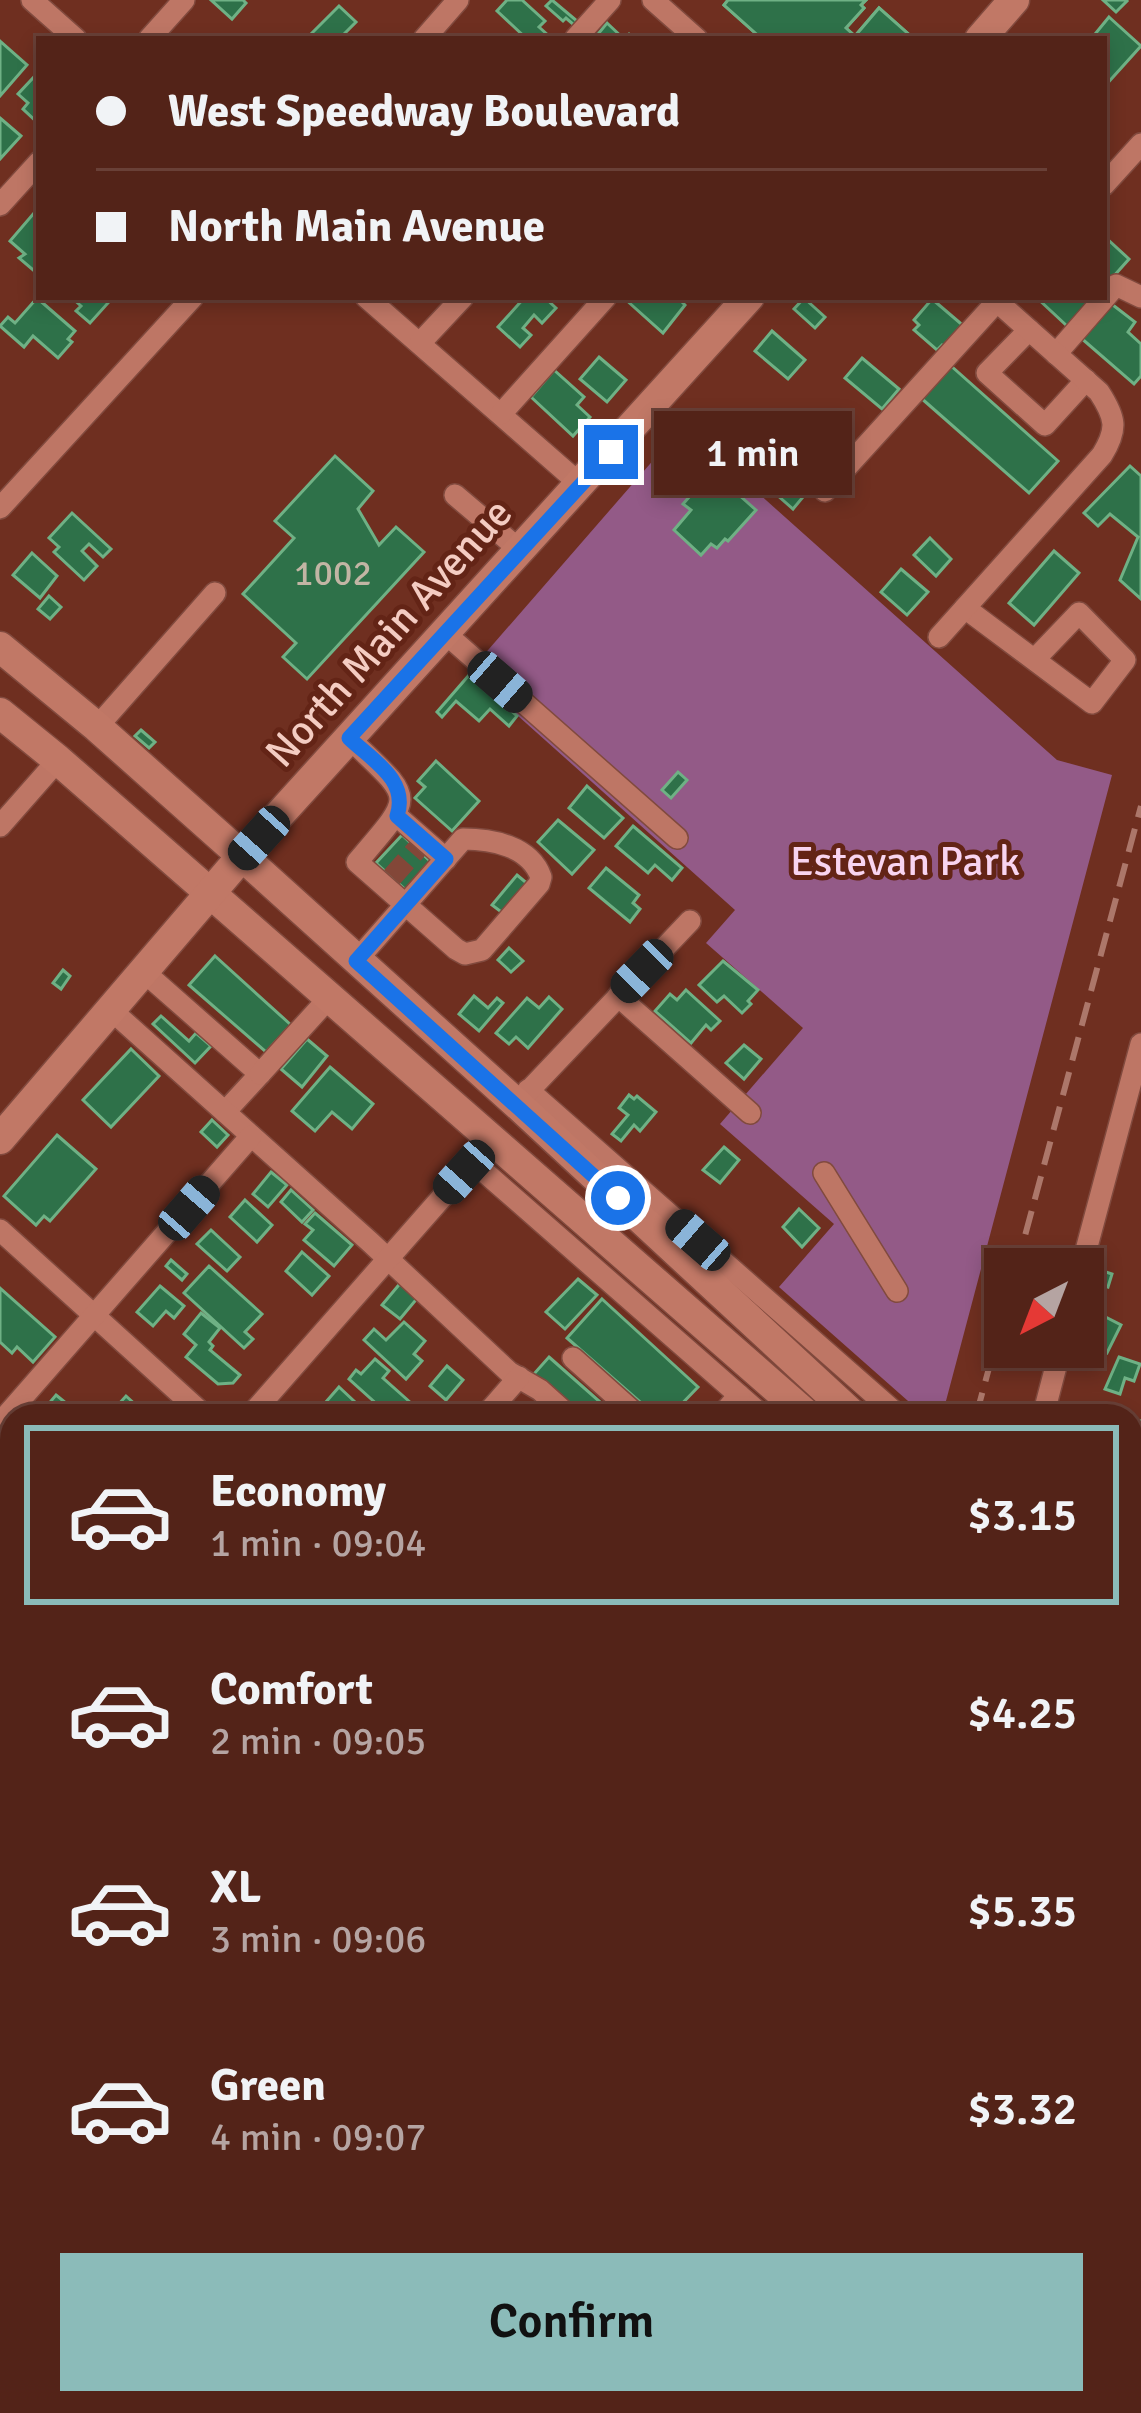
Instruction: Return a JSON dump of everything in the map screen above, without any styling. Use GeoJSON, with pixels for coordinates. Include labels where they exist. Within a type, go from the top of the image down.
{"type":"FeatureCollection","features":[{"type":"Feature","properties":{"kind":"main road"},"geometry":{"type":"LineString","coordinates":[[983,36],[1014,0]]}},
{"type":"Feature","properties":{"kind":"main road","name":"North Main Avenue"},"geometry":{"type":"LineString","coordinates":[[0,1138],[242,856],[746,300]]}},
{"type":"Feature","properties":{"kind":"main road"},"geometry":{"type":"LineString","coordinates":[[0,647],[98,728],[356,961],[523,1097],[842,1404]]}},
{"type":"Feature","properties":{"kind":"main road"},"geometry":{"type":"LineString","coordinates":[[0,713],[329,998],[483,1151],[793,1404]]}},
{"type":"Feature","properties":{"kind":"street"},"geometry":{"type":"LineString","coordinates":[[32,0],[73,36]]}},
{"type":"Feature","properties":{"kind":"street"},"geometry":{"type":"LineString","coordinates":[[427,36],[458,0]]}},
{"type":"Feature","properties":{"kind":"street"},"geometry":{"type":"LineString","coordinates":[[578,36],[610,0]]}},
{"type":"Feature","properties":{"kind":"street"},"geometry":{"type":"LineString","coordinates":[[653,0],[694,36]]}},
{"type":"Feature","properties":{"kind":"street"},"geometry":{"type":"LineString","coordinates":[[151,36],[178,2]]}},
{"type":"Feature","properties":{"kind":"street"},"geometry":{"type":"LineString","coordinates":[[1107,181],[1141,144]]}},
{"type":"Feature","properties":{"kind":"street"},"geometry":{"type":"LineString","coordinates":[[0,205],[36,164]]}},
{"type":"Feature","properties":{"kind":"street"},"geometry":{"type":"LineString","coordinates":[[1107,295],[1116,285],[1141,297]]}},
{"type":"Feature","properties":{"kind":"street"},"geometry":{"type":"LineString","coordinates":[[0,508],[190,300]]}},
{"type":"Feature","properties":{"kind":"street"},"geometry":{"type":"LineString","coordinates":[[370,300],[581,485]]}},
{"type":"Feature","properties":{"kind":"street"},"geometry":{"type":"LineString","coordinates":[[420,343],[460,300]]}},
{"type":"Feature","properties":{"kind":"street"},"geometry":{"type":"LineString","coordinates":[[501,414],[603,300]]}},
{"type":"Feature","properties":{"kind":"street"},"geometry":{"type":"LineString","coordinates":[[826,490],[996,300]]}},
{"type":"Feature","properties":{"kind":"street"},"geometry":{"type":"LineString","coordinates":[[939,637],[1102,455],[1114,433],[1100,392],[998,300]]}},
{"type":"Feature","properties":{"kind":"street"},"geometry":{"type":"LineString","coordinates":[[1056,354],[1103,300]]}},
{"type":"Feature","properties":{"kind":"street"},"geometry":{"type":"LineString","coordinates":[[1029,330],[987,373],[1045,425],[1086,380]]}},
{"type":"Feature","properties":{"kind":"street"},"geometry":{"type":"LineString","coordinates":[[455,494],[521,551]]}},
{"type":"Feature","properties":{"kind":"street"},"geometry":{"type":"LineString","coordinates":[[98,728],[215,593]]}},
{"type":"Feature","properties":{"kind":"street"},"geometry":{"type":"LineString","coordinates":[[965,608],[1035,659]]}},
{"type":"Feature","properties":{"kind":"street"},"geometry":{"type":"LineString","coordinates":[[446,634],[677,838]]}},
{"type":"Feature","properties":{"kind":"street"},"geometry":{"type":"LineString","coordinates":[[349,738],[398,784],[402,801],[397,816],[357,862],[388,882],[406,905],[456,949],[465,954],[482,950],[539,884],[539,869],[492,839],[463,839],[406,905],[356,961]]}},
{"type":"Feature","properties":{"kind":"street"},"geometry":{"type":"LineString","coordinates":[[0,826],[58,760]]}},
{"type":"Feature","properties":{"kind":"street"},"geometry":{"type":"LineString","coordinates":[[397,816],[421,845],[446,859]]}},
{"type":"Feature","properties":{"kind":"street"},"geometry":{"type":"LineString","coordinates":[[690,921],[523,1097],[885,1404]]}},
{"type":"Feature","properties":{"kind":"street"},"geometry":{"type":"LineString","coordinates":[[143,971],[260,1074]]}},
{"type":"Feature","properties":{"kind":"street"},"geometry":{"type":"LineString","coordinates":[[619,996],[750,1113]]}},
{"type":"Feature","properties":{"kind":"street"},"geometry":{"type":"LineString","coordinates":[[225,1112],[329,998]]}},
{"type":"Feature","properties":{"kind":"street"},"geometry":{"type":"LineString","coordinates":[[110,1009],[509,1372],[556,1404]]}},
{"type":"Feature","properties":{"kind":"street"},"geometry":{"type":"LineString","coordinates":[[1088,1248],[1141,1044]]}},
{"type":"Feature","properties":{"kind":"street"},"geometry":{"type":"LineString","coordinates":[[17,1404],[251,1136]]}},
{"type":"Feature","properties":{"kind":"street"},"geometry":{"type":"LineString","coordinates":[[260,1404],[483,1151],[749,1404]]}},
{"type":"Feature","properties":{"kind":"street"},"geometry":{"type":"LineString","coordinates":[[824,1174],[897,1291]]}},
{"type":"Feature","properties":{"kind":"street"},"geometry":{"type":"LineString","coordinates":[[0,1231],[192,1404]]}},
{"type":"Feature","properties":{"kind":"street"},"geometry":{"type":"LineString","coordinates":[[573,1358],[625,1404]]}},
{"type":"Feature","properties":{"kind":"street"},"geometry":{"type":"LineString","coordinates":[[1046,1404],[1056,1368]]}},
{"type":"Feature","properties":{"kind":"street"},"geometry":{"type":"LineString","coordinates":[[495,1404],[519,1377]]}},
{"type":"Feature","properties":{"kind":"street"},"geometry":{"type":"LineString","coordinates":[[731,1404],[739,1395]]}},
{"type":"Feature","properties":{"kind":"green space","name":"Estevan Park"},"geometry":{"type":"Polygon","coordinates":[[[683,426],[1057,760],[1112,775],[945,1404],[911,1404],[779,1287],[834,1224],[720,1124],[803,1028],[706,943],[735,910],[469,672],[683,426]]]}},
{"type":"Feature","properties":{"kind":"building"},"geometry":{"type":"Polygon","coordinates":[[[211,0],[243,0],[246,3],[232,19],[211,0]]]}},
{"type":"Feature","properties":{"kind":"building"},"geometry":{"type":"Polygon","coordinates":[[[507,0],[522,0],[545,21],[539,27],[549,36],[524,36],[497,11],[507,0]]]}},
{"type":"Feature","properties":{"kind":"building"},"geometry":{"type":"Polygon","coordinates":[[[552,0],[577,21],[574,25],[546,6],[552,0]]]}},
{"type":"Feature","properties":{"kind":"building"},"geometry":{"type":"Polygon","coordinates":[[[728,0],[866,0],[846,28],[855,36],[759,36],[724,5],[728,0]]]}},
{"type":"Feature","properties":{"kind":"building"},"geometry":{"type":"Polygon","coordinates":[[[728,0],[866,0],[846,28],[855,36],[759,36],[724,5],[728,0]]]}},
{"type":"Feature","properties":{"kind":"building"},"geometry":{"type":"Polygon","coordinates":[[[1103,0],[1126,0],[1127,1],[1116,12],[1103,0]]]}},
{"type":"Feature","properties":{"kind":"building"},"geometry":{"type":"Polygon","coordinates":[[[339,6],[356,22],[342,36],[309,36],[339,6]]]}},
{"type":"Feature","properties":{"kind":"building"},"geometry":{"type":"Polygon","coordinates":[[[879,8],[911,36],[855,36],[879,8]]]}},
{"type":"Feature","properties":{"kind":"building"},"geometry":{"type":"Polygon","coordinates":[[[879,8],[911,36],[855,36],[879,8]]]}},
{"type":"Feature","properties":{"kind":"building"},"geometry":{"type":"Polygon","coordinates":[[[1109,17],[1141,46],[1107,84],[1107,36],[1093,36],[1109,17]]]}},
{"type":"Feature","properties":{"kind":"building"},"geometry":{"type":"Polygon","coordinates":[[[607,23],[621,36],[596,36],[607,23]]]}},
{"type":"Feature","properties":{"kind":"building"},"geometry":{"type":"Polygon","coordinates":[[[0,41],[27,65],[0,96],[0,41]]]}},
{"type":"Feature","properties":{"kind":"building"},"geometry":{"type":"Polygon","coordinates":[[[33,78],[36,81],[36,121],[23,109],[28,103],[18,94],[33,78]]]}},
{"type":"Feature","properties":{"kind":"building"},"geometry":{"type":"Polygon","coordinates":[[[0,118],[21,136],[0,159],[0,118]]]}},
{"type":"Feature","properties":{"kind":"building"},"geometry":{"type":"Polygon","coordinates":[[[36,215],[36,272],[19,258],[25,254],[10,241],[36,215]]]}},
{"type":"Feature","properties":{"kind":"building"},"geometry":{"type":"Polygon","coordinates":[[[1107,239],[1129,259],[1107,284],[1107,239]]]}},
{"type":"Feature","properties":{"kind":"building"},"geometry":{"type":"Polygon","coordinates":[[[36,299],[75,331],[58,358],[33,336],[24,347],[0,326],[8,317],[15,323],[36,299]]]}},
{"type":"Feature","properties":{"kind":"building"},"geometry":{"type":"Polygon","coordinates":[[[74,300],[108,303],[90,323],[76,311],[81,306],[74,300]]]}},
{"type":"Feature","properties":{"kind":"building"},"geometry":{"type":"Polygon","coordinates":[[[522,300],[547,300],[556,308],[542,323],[534,315],[523,328],[531,335],[520,347],[498,327],[522,300]]]}},
{"type":"Feature","properties":{"kind":"building"},"geometry":{"type":"Polygon","coordinates":[[[626,300],[680,300],[685,305],[663,333],[626,300]]]}},
{"type":"Feature","properties":{"kind":"building"},"geometry":{"type":"Polygon","coordinates":[[[806,300],[825,317],[815,328],[794,309],[806,300]]]}},
{"type":"Feature","properties":{"kind":"building"},"geometry":{"type":"Polygon","coordinates":[[[933,300],[966,328],[947,350],[942,345],[937,350],[914,330],[919,325],[914,320],[933,300]]]}},
{"type":"Feature","properties":{"kind":"building"},"geometry":{"type":"Polygon","coordinates":[[[1039,300],[1091,300],[1067,326],[1039,300]]]}},
{"type":"Feature","properties":{"kind":"building"},"geometry":{"type":"Polygon","coordinates":[[[1109,302],[1135,322],[1128,332],[1141,344],[1141,376],[1134,384],[1081,338],[1109,302]]]}},
{"type":"Feature","properties":{"kind":"building"},"geometry":{"type":"Polygon","coordinates":[[[772,331],[805,360],[788,379],[755,351],[772,331]]]}},
{"type":"Feature","properties":{"kind":"building"},"geometry":{"type":"Polygon","coordinates":[[[599,357],[626,380],[607,402],[580,379],[599,357]]]}},
{"type":"Feature","properties":{"kind":"building"},"geometry":{"type":"Polygon","coordinates":[[[862,358],[899,389],[882,409],[845,378],[862,358]]]}},
{"type":"Feature","properties":{"kind":"building"},"geometry":{"type":"Polygon","coordinates":[[[950,365],[1058,461],[1029,493],[921,398],[950,365]]]}},
{"type":"Feature","properties":{"kind":"building"},"geometry":{"type":"Polygon","coordinates":[[[554,370],[584,397],[577,405],[590,417],[573,436],[531,397],[554,370]]]}},
{"type":"Feature","properties":{"kind":"building"},"geometry":{"type":"Polygon","coordinates":[[[723,418],[808,491],[793,509],[759,479],[754,484],[703,440],[723,418]]]}},
{"type":"Feature","properties":{"kind":"building"},"geometry":{"type":"Polygon","coordinates":[[[335,456],[373,491],[358,509],[379,545],[396,527],[424,552],[307,679],[283,657],[296,643],[243,594],[294,538],[275,521],[335,456]]]}},
{"type":"Feature","properties":{"kind":"building"},"geometry":{"type":"Polygon","coordinates":[[[1130,466],[1141,476],[1141,599],[1120,580],[1138,537],[1110,514],[1098,526],[1084,513],[1130,466]]]}},
{"type":"Feature","properties":{"kind":"building"},"geometry":{"type":"Polygon","coordinates":[[[712,471],[756,510],[728,541],[717,548],[711,544],[701,555],[674,530],[691,510],[683,504],[712,471]]]}},
{"type":"Feature","properties":{"kind":"building"},"geometry":{"type":"Polygon","coordinates":[[[72,513],[111,549],[103,557],[89,544],[82,551],[97,566],[84,580],[54,552],[59,547],[49,538],[72,513]]]}},
{"type":"Feature","properties":{"kind":"building"},"geometry":{"type":"Polygon","coordinates":[[[930,538],[951,559],[936,576],[914,555],[930,538]]]}},
{"type":"Feature","properties":{"kind":"building"},"geometry":{"type":"Polygon","coordinates":[[[1054,551],[1079,573],[1034,625],[1009,603],[1054,551]]]}},
{"type":"Feature","properties":{"kind":"building"},"geometry":{"type":"Polygon","coordinates":[[[32,553],[57,576],[40,598],[13,575],[32,553]]]}},
{"type":"Feature","properties":{"kind":"building"},"geometry":{"type":"Polygon","coordinates":[[[901,569],[928,592],[907,615],[881,592],[901,569]]]}},
{"type":"Feature","properties":{"kind":"building"},"geometry":{"type":"Polygon","coordinates":[[[49,596],[61,607],[50,619],[38,609],[49,596]]]}},
{"type":"Feature","properties":{"kind":"building"},"geometry":{"type":"Polygon","coordinates":[[[470,674],[517,716],[509,726],[490,709],[479,721],[456,701],[442,717],[437,712],[470,674]]]}},
{"type":"Feature","properties":{"kind":"building"},"geometry":{"type":"Polygon","coordinates":[[[141,730],[155,742],[149,748],[135,736],[141,730]]]}},
{"type":"Feature","properties":{"kind":"building"},"geometry":{"type":"Polygon","coordinates":[[[436,761],[479,801],[452,831],[415,798],[425,787],[418,781],[436,761]]]}},
{"type":"Feature","properties":{"kind":"building"},"geometry":{"type":"Polygon","coordinates":[[[678,772],[687,780],[671,798],[662,790],[678,772]]]}},
{"type":"Feature","properties":{"kind":"building"},"geometry":{"type":"Polygon","coordinates":[[[587,786],[623,818],[604,838],[569,808],[587,786]]]}},
{"type":"Feature","properties":{"kind":"building"},"geometry":{"type":"Polygon","coordinates":[[[558,820],[594,850],[572,874],[538,842],[558,820]]]}},
{"type":"Feature","properties":{"kind":"building"},"geometry":{"type":"Polygon","coordinates":[[[633,826],[682,868],[672,880],[655,865],[648,873],[616,846],[633,826]]]}},
{"type":"Feature","properties":{"kind":"building"},"geometry":{"type":"Polygon","coordinates":[[[402,835],[432,863],[407,891],[376,863],[402,835]]]}},
{"type":"Feature","properties":{"kind":"building"},"geometry":{"type":"Polygon","coordinates":[[[606,868],[639,895],[633,903],[640,909],[630,922],[589,888],[606,868]]]}},
{"type":"Feature","properties":{"kind":"building"},"geometry":{"type":"Polygon","coordinates":[[[517,875],[529,885],[504,914],[492,905],[517,875]]]}},
{"type":"Feature","properties":{"kind":"building"},"geometry":{"type":"Polygon","coordinates":[[[509,948],[523,961],[511,972],[498,960],[509,948]]]}},
{"type":"Feature","properties":{"kind":"building"},"geometry":{"type":"Polygon","coordinates":[[[215,956],[291,1025],[266,1052],[189,985],[215,956]]]}},
{"type":"Feature","properties":{"kind":"building"},"geometry":{"type":"Polygon","coordinates":[[[723,961],[758,990],[742,1013],[724,996],[717,1002],[699,985],[723,961]]]}},
{"type":"Feature","properties":{"kind":"building"},"geometry":{"type":"Polygon","coordinates":[[[63,970],[70,976],[61,989],[53,983],[63,970]]]}},
{"type":"Feature","properties":{"kind":"building"},"geometry":{"type":"Polygon","coordinates":[[[686,990],[720,1021],[711,1030],[706,1025],[691,1043],[655,1011],[670,994],[677,1000],[686,990]]]}},
{"type":"Feature","properties":{"kind":"building"},"geometry":{"type":"Polygon","coordinates":[[[474,996],[488,1008],[497,998],[503,1003],[479,1031],[459,1014],[474,996]]]}},
{"type":"Feature","properties":{"kind":"building"},"geometry":{"type":"Polygon","coordinates":[[[549,997],[562,1009],[528,1048],[516,1037],[509,1044],[496,1033],[527,998],[539,1008],[549,997]]]}},
{"type":"Feature","properties":{"kind":"building"},"geometry":{"type":"Polygon","coordinates":[[[161,1016],[189,1041],[196,1033],[211,1046],[195,1063],[153,1024],[161,1016]]]}},
{"type":"Feature","properties":{"kind":"building"},"geometry":{"type":"Polygon","coordinates":[[[307,1039],[327,1056],[302,1087],[281,1069],[307,1039]]]}},
{"type":"Feature","properties":{"kind":"building"},"geometry":{"type":"Polygon","coordinates":[[[744,1045],[761,1059],[744,1079],[726,1063],[744,1045]]]}},
{"type":"Feature","properties":{"kind":"building"},"geometry":{"type":"Polygon","coordinates":[[[131,1049],[159,1076],[111,1127],[83,1100],[131,1049]]]}},
{"type":"Feature","properties":{"kind":"building"},"geometry":{"type":"Polygon","coordinates":[[[330,1067],[373,1104],[352,1129],[332,1112],[315,1131],[292,1111],[330,1067]]]}},
{"type":"Feature","properties":{"kind":"building"},"geometry":{"type":"Polygon","coordinates":[[[629,1095],[656,1112],[640,1131],[634,1125],[621,1141],[612,1134],[628,1115],[619,1108],[629,1095]]]}},
{"type":"Feature","properties":{"kind":"building"},"geometry":{"type":"Polygon","coordinates":[[[212,1120],[228,1135],[217,1147],[201,1132],[212,1120]]]}},
{"type":"Feature","properties":{"kind":"building"},"geometry":{"type":"Polygon","coordinates":[[[57,1135],[96,1169],[50,1221],[44,1216],[36,1225],[4,1196],[57,1135]]]}},
{"type":"Feature","properties":{"kind":"building"},"geometry":{"type":"Polygon","coordinates":[[[724,1147],[739,1160],[720,1183],[703,1170],[724,1147]]]}},
{"type":"Feature","properties":{"kind":"building"},"geometry":{"type":"Polygon","coordinates":[[[271,1172],[287,1185],[268,1207],[253,1194],[271,1172]]]}},
{"type":"Feature","properties":{"kind":"building"},"geometry":{"type":"Polygon","coordinates":[[[291,1190],[313,1210],[302,1222],[281,1202],[291,1190]]]}},
{"type":"Feature","properties":{"kind":"building"},"geometry":{"type":"Polygon","coordinates":[[[245,1200],[272,1225],[257,1242],[230,1217],[245,1200]]]}},
{"type":"Feature","properties":{"kind":"building"},"geometry":{"type":"Polygon","coordinates":[[[799,1209],[819,1228],[802,1247],[783,1227],[799,1209]]]}},
{"type":"Feature","properties":{"kind":"building"},"geometry":{"type":"Polygon","coordinates":[[[315,1213],[352,1245],[334,1266],[304,1240],[313,1230],[305,1224],[315,1213]]]}},
{"type":"Feature","properties":{"kind":"building"},"geometry":{"type":"Polygon","coordinates":[[[211,1230],[240,1257],[227,1271],[197,1244],[211,1230]]]}},
{"type":"Feature","properties":{"kind":"building"},"geometry":{"type":"Polygon","coordinates":[[[302,1252],[329,1276],[312,1295],[286,1271],[302,1252]]]}},
{"type":"Feature","properties":{"kind":"building"},"geometry":{"type":"Polygon","coordinates":[[[171,1260],[187,1274],[182,1280],[166,1266],[171,1260]]]}},
{"type":"Feature","properties":{"kind":"building"},"geometry":{"type":"Polygon","coordinates":[[[209,1266],[262,1314],[245,1332],[253,1339],[244,1348],[184,1293],[209,1266]]]}},
{"type":"Feature","properties":{"kind":"building"},"geometry":{"type":"Polygon","coordinates":[[[578,1279],[597,1295],[565,1329],[546,1312],[578,1279]]]}},
{"type":"Feature","properties":{"kind":"building"},"geometry":{"type":"Polygon","coordinates":[[[403,1280],[420,1295],[400,1319],[382,1305],[403,1280]]]}},
{"type":"Feature","properties":{"kind":"building"},"geometry":{"type":"Polygon","coordinates":[[[160,1286],[184,1306],[174,1318],[166,1311],[153,1326],[137,1312],[160,1286]]]}},
{"type":"Feature","properties":{"kind":"building"},"geometry":{"type":"Polygon","coordinates":[[[0,1288],[55,1337],[33,1362],[17,1347],[12,1353],[0,1342],[0,1288]]]}},
{"type":"Feature","properties":{"kind":"building"},"geometry":{"type":"Polygon","coordinates":[[[602,1299],[698,1387],[682,1404],[642,1404],[567,1338],[602,1299]]]}},
{"type":"Feature","properties":{"kind":"building"},"geometry":{"type":"Polygon","coordinates":[[[201,1313],[220,1328],[209,1342],[210,1350],[240,1375],[233,1383],[218,1384],[186,1357],[196,1345],[184,1334],[201,1313]]]}},
{"type":"Feature","properties":{"kind":"building"},"geometry":{"type":"Polygon","coordinates":[[[1104,1316],[1121,1325],[1104,1351],[1104,1316]]]}},
{"type":"Feature","properties":{"kind":"building"},"geometry":{"type":"Polygon","coordinates":[[[404,1322],[425,1341],[414,1354],[422,1361],[406,1379],[364,1340],[374,1329],[386,1340],[404,1322]]]}},
{"type":"Feature","properties":{"kind":"building"},"geometry":{"type":"Polygon","coordinates":[[[549,1357],[602,1404],[566,1404],[533,1375],[549,1357]]]}},
{"type":"Feature","properties":{"kind":"building"},"geometry":{"type":"Polygon","coordinates":[[[1119,1357],[1140,1364],[1134,1381],[1125,1378],[1120,1394],[1105,1389],[1119,1357]]]}},
{"type":"Feature","properties":{"kind":"building"},"geometry":{"type":"Polygon","coordinates":[[[375,1359],[389,1371],[383,1378],[411,1403],[377,1404],[349,1379],[356,1370],[361,1374],[375,1359]]]}},
{"type":"Feature","properties":{"kind":"building"},"geometry":{"type":"Polygon","coordinates":[[[447,1366],[463,1380],[446,1400],[430,1386],[447,1366]]]}},
{"type":"Feature","properties":{"kind":"building"},"geometry":{"type":"Polygon","coordinates":[[[339,1387],[357,1404],[324,1404],[339,1387]]]}},
{"type":"Feature","properties":{"kind":"tunnel"},"geometry":{"type":"LineString","coordinates":[[392,877],[417,849]]}},
{"type":"Feature","properties":{"kind":"railway"},"geometry":{"type":"LineString","coordinates":[[1022,1248],[1141,806]]}},
{"type":"Feature","properties":{"kind":"railway"},"geometry":{"type":"LineString","coordinates":[[979,1404],[989,1368]]}},
{"type":"Feature","properties":{"kind":"route"},"geometry":{"type":"LineString","coordinates":[[611,452],[349,738],[398,784],[402,801],[397,816],[446,859],[356,961],[618,1198]]}}]}
